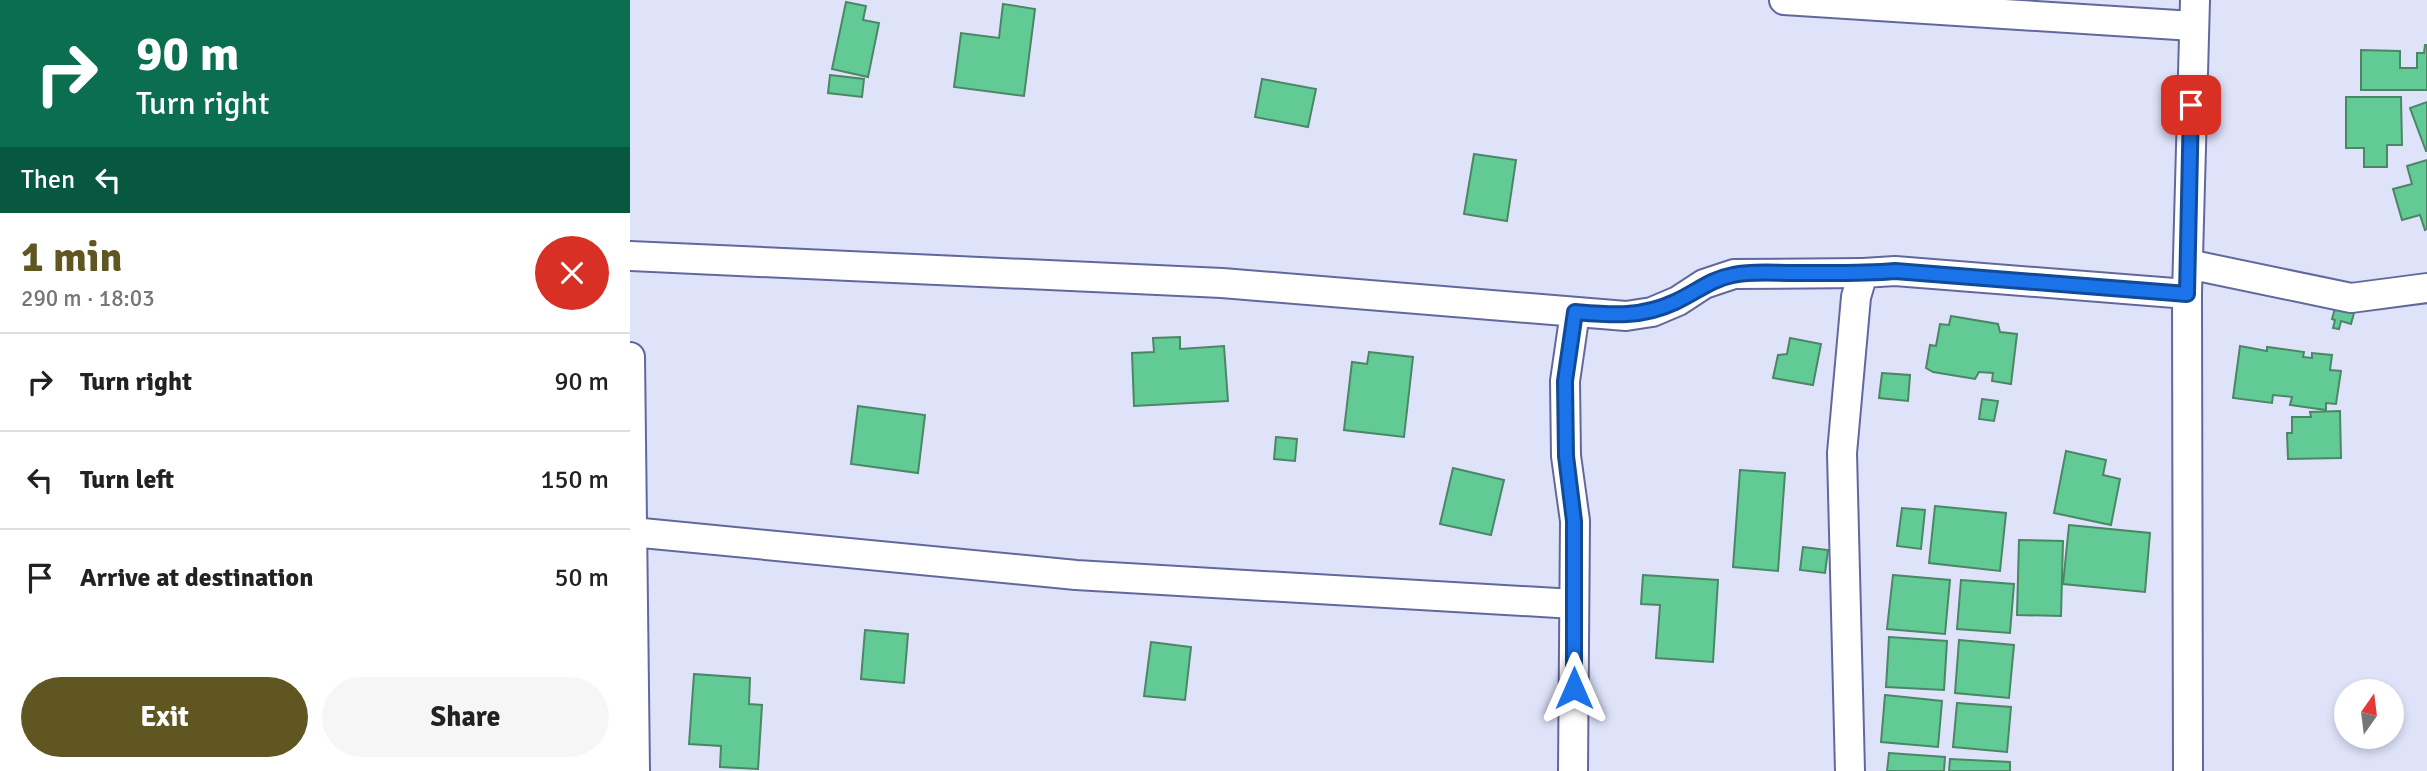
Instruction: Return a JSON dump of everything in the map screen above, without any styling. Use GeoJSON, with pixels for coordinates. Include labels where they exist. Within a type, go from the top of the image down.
{"type":"FeatureCollection","features":[{"type":"Feature","properties":{"kind":"street"},"geometry":{"type":"LineString","coordinates":[[1784,0],[2194,13],[2187,294],[2188,771]]}},
{"type":"Feature","properties":{"kind":"street"},"geometry":{"type":"LineString","coordinates":[[630,256],[1222,283],[1626,316],[1652,312],[1678,301],[1704,284],[1734,274],[1863,274],[1895,271],[2187,294]]}},
{"type":"Feature","properties":{"kind":"street"},"geometry":{"type":"LineString","coordinates":[[2188,264],[2351,298],[2427,288]]}},
{"type":"Feature","properties":{"kind":"street"},"geometry":{"type":"LineString","coordinates":[[1850,771],[1842,453],[1856,297],[1863,274]]}},
{"type":"Feature","properties":{"kind":"street"},"geometry":{"type":"LineString","coordinates":[[1573,771],[1574,521],[1566,456],[1565,381],[1575,312]]}},
{"type":"Feature","properties":{"kind":"street"},"geometry":{"type":"LineString","coordinates":[[630,356],[635,771]]}},
{"type":"Feature","properties":{"kind":"street"},"geometry":{"type":"LineString","coordinates":[[632,532],[1076,575],[1574,604]]}},
{"type":"Feature","properties":{"kind":"building"},"geometry":{"type":"Polygon","coordinates":[[[846,2],[866,6],[863,20],[879,23],[868,77],[832,69],[846,2]]]}},
{"type":"Feature","properties":{"kind":"building"},"geometry":{"type":"Polygon","coordinates":[[[1003,4],[1035,9],[1024,96],[954,87],[961,33],[999,38],[1003,4]]]}},
{"type":"Feature","properties":{"kind":"building"},"geometry":{"type":"Polygon","coordinates":[[[2425,45],[2427,90],[2361,90],[2361,50],[2400,51],[2400,68],[2417,68],[2417,53],[2424,53],[2425,45]]]}},
{"type":"Feature","properties":{"kind":"building"},"geometry":{"type":"Polygon","coordinates":[[[830,75],[864,79],[862,97],[828,93],[830,75]]]}},
{"type":"Feature","properties":{"kind":"building"},"geometry":{"type":"Polygon","coordinates":[[[1262,79],[1316,89],[1308,127],[1255,117],[1262,79]]]}},
{"type":"Feature","properties":{"kind":"building"},"geometry":{"type":"Polygon","coordinates":[[[2346,97],[2401,97],[2402,145],[2387,145],[2387,167],[2364,167],[2364,148],[2346,148],[2346,97]]]}},
{"type":"Feature","properties":{"kind":"building"},"geometry":{"type":"Polygon","coordinates":[[[2427,102],[2427,151],[2426,151],[2410,108],[2427,102]]]}},
{"type":"Feature","properties":{"kind":"building"},"geometry":{"type":"Polygon","coordinates":[[[1474,154],[1516,160],[1507,221],[1464,214],[1474,154]]]}},
{"type":"Feature","properties":{"kind":"building"},"geometry":{"type":"Polygon","coordinates":[[[2427,160],[2425,230],[2420,215],[2402,220],[2393,189],[2412,184],[2407,166],[2427,160]]]}},
{"type":"Feature","properties":{"kind":"building"},"geometry":{"type":"Polygon","coordinates":[[[2337,301],[2356,306],[2351,324],[2341,321],[2339,329],[2333,328],[2335,320],[2332,319],[2337,301]]]}},
{"type":"Feature","properties":{"kind":"building"},"geometry":{"type":"Polygon","coordinates":[[[1951,316],[1998,324],[2000,332],[2017,334],[2011,384],[1992,381],[1993,373],[1979,372],[1975,379],[1933,372],[1926,368],[1930,345],[1936,346],[1940,324],[1949,325],[1951,316]]]}},
{"type":"Feature","properties":{"kind":"building"},"geometry":{"type":"Polygon","coordinates":[[[1180,337],[1180,349],[1224,346],[1228,401],[1134,406],[1132,353],[1154,352],[1153,338],[1180,337]]]}},
{"type":"Feature","properties":{"kind":"building"},"geometry":{"type":"Polygon","coordinates":[[[1790,338],[1821,344],[1813,385],[1773,378],[1778,355],[1787,354],[1790,338]]]}},
{"type":"Feature","properties":{"kind":"building"},"geometry":{"type":"Polygon","coordinates":[[[2240,346],[2267,351],[2267,347],[2304,352],[2303,357],[2312,358],[2312,353],[2332,355],[2330,370],[2341,371],[2336,404],[2326,403],[2326,410],[2290,405],[2292,397],[2273,395],[2272,403],[2233,398],[2240,346]]]}},
{"type":"Feature","properties":{"kind":"building"},"geometry":{"type":"Polygon","coordinates":[[[1369,352],[1413,357],[1404,437],[1344,430],[1352,362],[1367,364],[1369,352]]]}},
{"type":"Feature","properties":{"kind":"building"},"geometry":{"type":"Polygon","coordinates":[[[1882,373],[1910,375],[1908,401],[1879,398],[1882,373]]]}},
{"type":"Feature","properties":{"kind":"building"},"geometry":{"type":"Polygon","coordinates":[[[1982,399],[1998,401],[1994,421],[1979,419],[1982,399]]]}},
{"type":"Feature","properties":{"kind":"building"},"geometry":{"type":"Polygon","coordinates":[[[858,406],[925,415],[918,473],[851,464],[858,406]]]}},
{"type":"Feature","properties":{"kind":"building"},"geometry":{"type":"Polygon","coordinates":[[[2340,411],[2341,458],[2288,459],[2287,433],[2292,433],[2292,417],[2311,417],[2310,412],[2340,411]]]}},
{"type":"Feature","properties":{"kind":"building"},"geometry":{"type":"Polygon","coordinates":[[[1276,437],[1297,439],[1295,461],[1274,459],[1276,437]]]}},
{"type":"Feature","properties":{"kind":"building"},"geometry":{"type":"Polygon","coordinates":[[[2066,451],[2106,460],[2103,475],[2120,479],[2111,525],[2054,513],[2066,451]]]}},
{"type":"Feature","properties":{"kind":"building"},"geometry":{"type":"Polygon","coordinates":[[[1453,468],[1504,480],[1491,535],[1440,524],[1453,468]]]}},
{"type":"Feature","properties":{"kind":"building"},"geometry":{"type":"Polygon","coordinates":[[[1740,470],[1785,473],[1778,571],[1733,567],[1740,470]]]}},
{"type":"Feature","properties":{"kind":"building"},"geometry":{"type":"Polygon","coordinates":[[[1935,506],[2006,513],[2000,571],[1929,563],[1935,506]]]}},
{"type":"Feature","properties":{"kind":"building"},"geometry":{"type":"Polygon","coordinates":[[[1902,508],[1925,510],[1921,549],[1897,546],[1902,508]]]}},
{"type":"Feature","properties":{"kind":"building"},"geometry":{"type":"Polygon","coordinates":[[[2069,525],[2150,533],[2145,592],[2063,584],[2069,525]]]}},
{"type":"Feature","properties":{"kind":"building"},"geometry":{"type":"Polygon","coordinates":[[[2019,540],[2063,541],[2061,616],[2017,615],[2019,540]]]}},
{"type":"Feature","properties":{"kind":"building"},"geometry":{"type":"Polygon","coordinates":[[[1803,547],[1828,550],[1825,573],[1800,570],[1803,547]]]}},
{"type":"Feature","properties":{"kind":"building"},"geometry":{"type":"Polygon","coordinates":[[[1643,575],[1718,580],[1713,662],[1656,658],[1660,605],[1641,604],[1643,575]]]}},
{"type":"Feature","properties":{"kind":"building"},"geometry":{"type":"Polygon","coordinates":[[[1893,575],[1950,580],[1945,634],[1887,629],[1893,575]]]}},
{"type":"Feature","properties":{"kind":"building"},"geometry":{"type":"Polygon","coordinates":[[[1961,580],[2014,584],[2010,633],[1957,629],[1961,580]]]}},
{"type":"Feature","properties":{"kind":"building"},"geometry":{"type":"Polygon","coordinates":[[[865,630],[908,634],[904,683],[861,679],[865,630]]]}},
{"type":"Feature","properties":{"kind":"building"},"geometry":{"type":"Polygon","coordinates":[[[1889,637],[1947,641],[1944,690],[1886,687],[1889,637]]]}},
{"type":"Feature","properties":{"kind":"building"},"geometry":{"type":"Polygon","coordinates":[[[1959,640],[2014,645],[2009,698],[1955,693],[1959,640]]]}},
{"type":"Feature","properties":{"kind":"building"},"geometry":{"type":"Polygon","coordinates":[[[1151,642],[1191,647],[1185,700],[1144,696],[1151,642]]]}},
{"type":"Feature","properties":{"kind":"building"},"geometry":{"type":"Polygon","coordinates":[[[694,674],[750,678],[749,704],[762,705],[758,769],[720,767],[721,746],[689,744],[694,674]]]}},
{"type":"Feature","properties":{"kind":"building"},"geometry":{"type":"Polygon","coordinates":[[[1885,695],[1942,701],[1938,747],[1881,742],[1885,695]]]}},
{"type":"Feature","properties":{"kind":"building"},"geometry":{"type":"Polygon","coordinates":[[[1957,703],[2011,707],[2007,752],[1953,747],[1957,703]]]}},
{"type":"Feature","properties":{"kind":"building"},"geometry":{"type":"Polygon","coordinates":[[[1889,753],[1945,757],[1944,771],[1887,771],[1889,753]]]}},
{"type":"Feature","properties":{"kind":"building"},"geometry":{"type":"Polygon","coordinates":[[[1950,759],[2010,762],[2010,771],[1949,771],[1950,759]]]}},
{"type":"Feature","properties":{"kind":"route"},"geometry":{"type":"LineString","coordinates":[[1574,688],[1574,521],[1566,456],[1565,381],[1575,312],[1626,316],[1652,312],[1678,301],[1704,284],[1734,274],[1760,273],[1863,274],[1895,271],[2187,294],[2191,105]]}}]}
